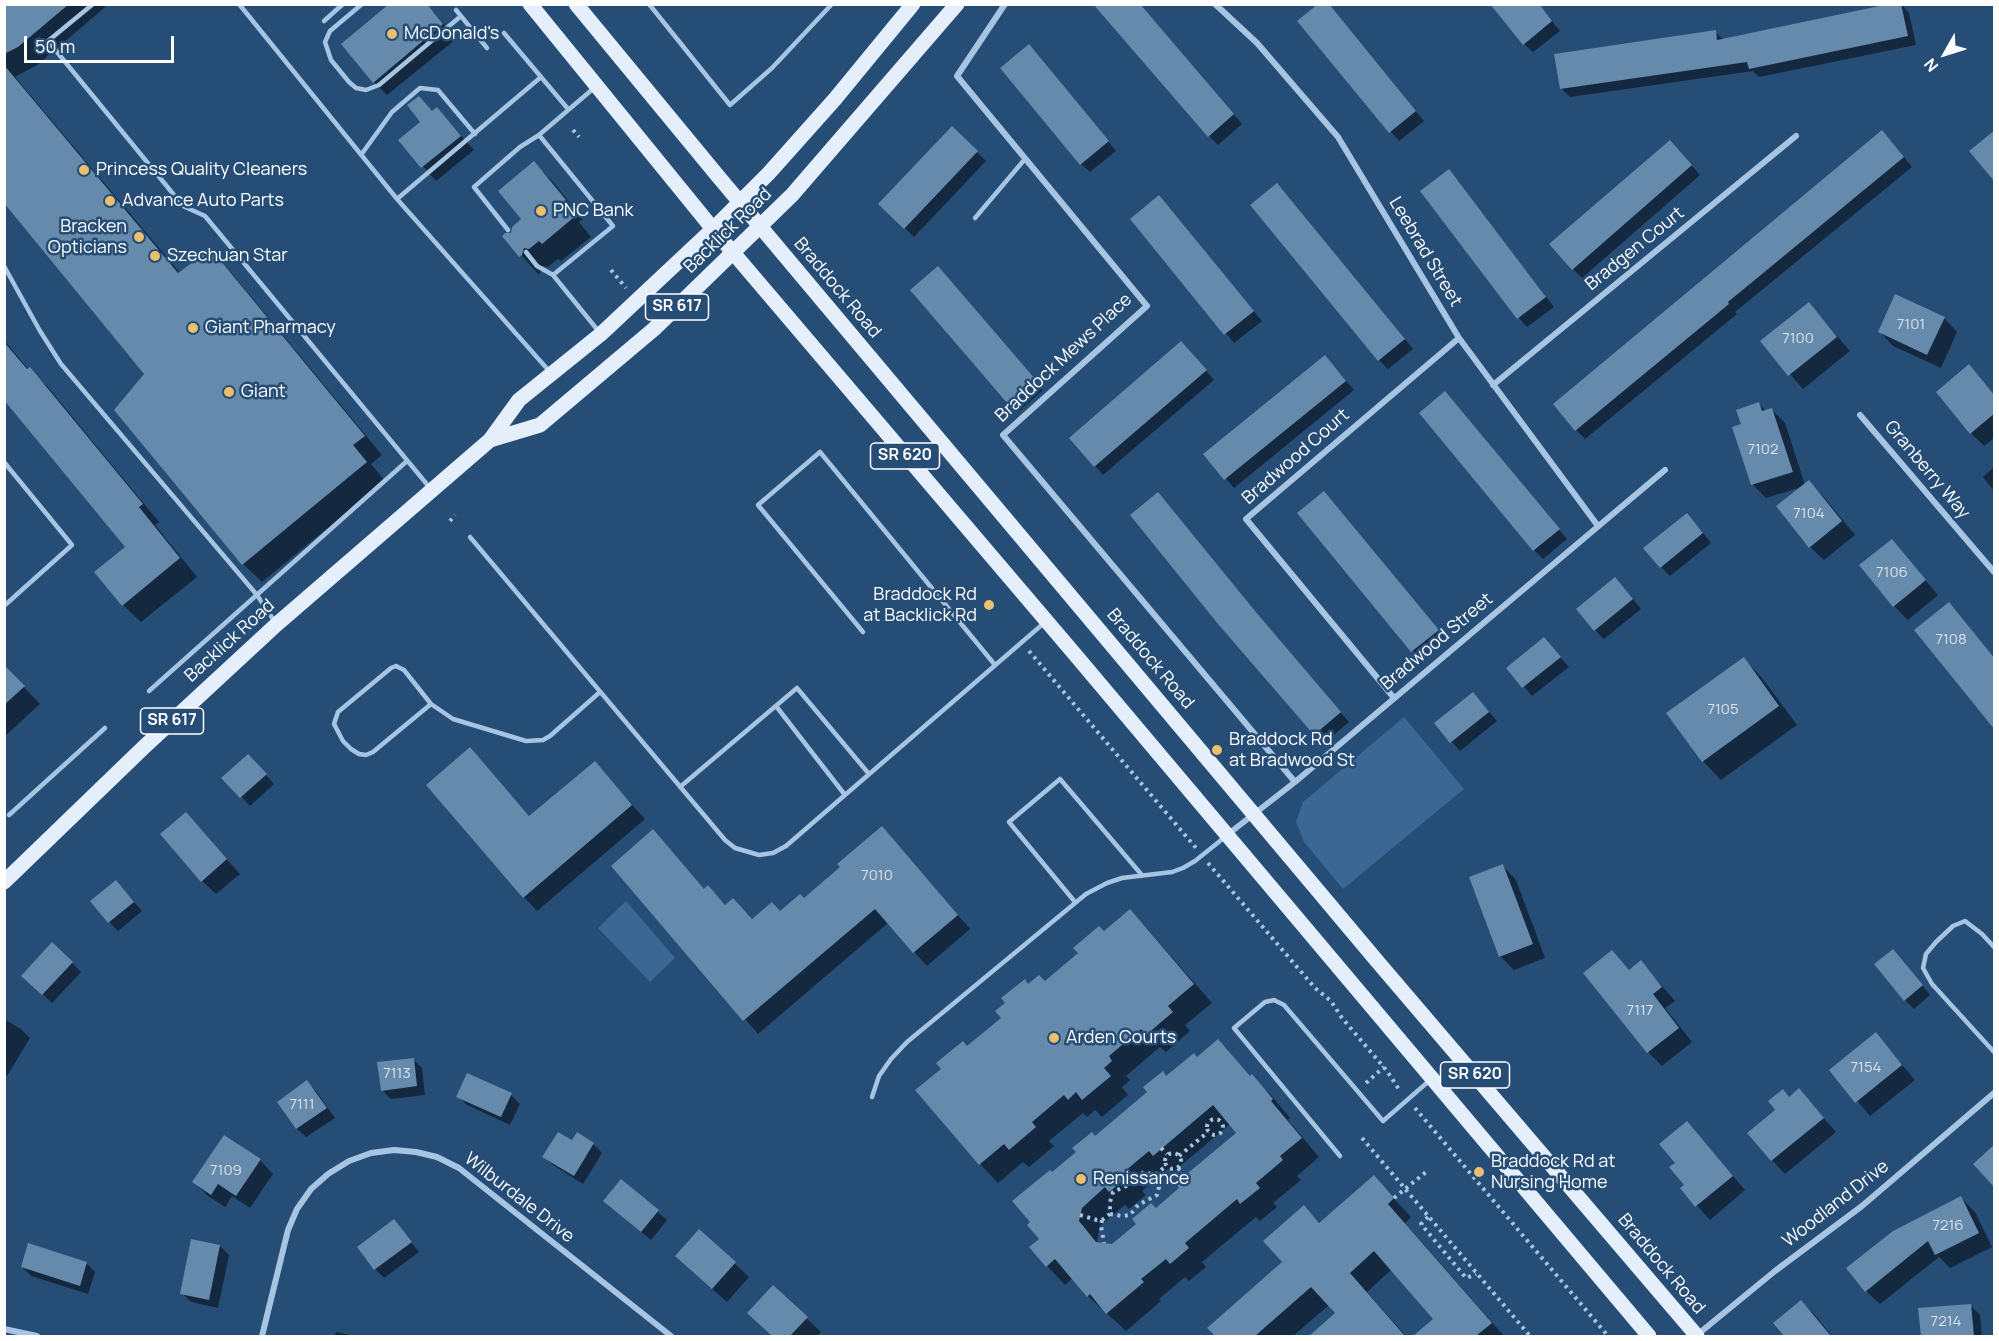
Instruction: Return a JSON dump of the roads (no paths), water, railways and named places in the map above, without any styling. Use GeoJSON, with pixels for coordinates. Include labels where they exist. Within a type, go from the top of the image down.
{"type":"FeatureCollection","features":[{"type":"Feature","properties":{"kind":"main road","name":"SR 620"},"geometry":{"type":"LineString","coordinates":[[530,4],[733,253],[1649,1336]]}},
{"type":"Feature","properties":{"kind":"main road","name":"Braddock Road"},"geometry":{"type":"LineString","coordinates":[[576,4],[1377,961],[1696,1336]]}},
{"type":"Feature","properties":{"kind":"main road","name":"Backlick Road"},"geometry":{"type":"LineString","coordinates":[[4,882],[144,747],[277,624],[490,440],[519,399],[601,333],[713,229],[770,173],[835,99],[913,4]]}},
{"type":"Feature","properties":{"kind":"main road","name":"Backlick Road"},"geometry":{"type":"LineString","coordinates":[[490,440],[540,424],[654,329],[792,195],[957,4]]}},
{"type":"Feature","properties":{"kind":"street","name":"Braddock Mews Place"},"geometry":{"type":"LineString","coordinates":[[1005,4],[957,76],[1147,306],[1003,435],[1295,782]]}},
{"type":"Feature","properties":{"kind":"street","name":"Leebrad Street"},"geometry":{"type":"LineString","coordinates":[[1215,4],[1257,43],[1338,137],[1459,338],[1598,526]]}},
{"type":"Feature","properties":{"kind":"street","name":"Bradgen Court"},"geometry":{"type":"LineString","coordinates":[[1493,385],[1796,136]]}},
{"type":"Feature","properties":{"kind":"street","name":"Bradwood Court"},"geometry":{"type":"LineString","coordinates":[[1394,698],[1246,519],[1459,338]]}},
{"type":"Feature","properties":{"kind":"street","name":"Granberry Way"},"geometry":{"type":"LineString","coordinates":[[1860,415],[1995,572]]}},
{"type":"Feature","properties":{"kind":"street","name":"Bradwood Street"},"geometry":{"type":"LineString","coordinates":[[1227,836],[1295,782],[1665,470]]}},
{"type":"Feature","properties":{"kind":"street","name":"Woodland Drive"},"geometry":{"type":"LineString","coordinates":[[1696,1336],[1774,1271],[1862,1206],[1995,1094]]}},
{"type":"Feature","properties":{"kind":"street","name":"Wilburdale Drive"},"geometry":{"type":"LineString","coordinates":[[262,1336],[288,1230],[297,1209],[311,1189],[328,1174],[349,1161],[371,1153],[394,1150],[436,1157],[459,1168],[671,1336]]}},
{"type":"Feature","properties":{"kind":"street"},"geometry":{"type":"LineString","coordinates":[[4,1329],[38,1336]]}},
{"type":"Feature","properties":{"kind":"lane"},"geometry":{"type":"LineString","coordinates":[[93,4],[48,41],[183,206],[205,216],[432,490]]}},
{"type":"Feature","properties":{"kind":"lane"},"geometry":{"type":"LineString","coordinates":[[239,4],[397,199],[552,374]]}},
{"type":"Feature","properties":{"kind":"lane"},"geometry":{"type":"LineString","coordinates":[[324,21],[343,4]]}},
{"type":"Feature","properties":{"kind":"lane"},"geometry":{"type":"LineString","coordinates":[[362,4],[330,31],[326,42],[332,60],[349,82],[356,88],[366,90],[379,85],[461,16]]}},
{"type":"Feature","properties":{"kind":"lane"},"geometry":{"type":"LineString","coordinates":[[648,4],[730,105],[772,68],[832,4]]}},
{"type":"Feature","properties":{"kind":"lane"},"geometry":{"type":"LineString","coordinates":[[456,10],[487,48]]}},
{"type":"Feature","properties":{"kind":"lane"},"geometry":{"type":"LineString","coordinates":[[504,33],[568,109]]}},
{"type":"Feature","properties":{"kind":"lane"},"geometry":{"type":"LineString","coordinates":[[397,199],[541,77]]}},
{"type":"Feature","properties":{"kind":"lane"},"geometry":{"type":"LineString","coordinates":[[508,230],[474,187],[596,86]]}},
{"type":"Feature","properties":{"kind":"lane"},"geometry":{"type":"LineString","coordinates":[[361,155],[392,112],[420,88],[438,90],[475,134]]}},
{"type":"Feature","properties":{"kind":"lane"},"geometry":{"type":"LineString","coordinates":[[539,135],[613,226],[553,275]]}},
{"type":"Feature","properties":{"kind":"lane"},"geometry":{"type":"LineString","coordinates":[[975,218],[1025,159]]}},
{"type":"Feature","properties":{"kind":"lane"},"geometry":{"type":"LineString","coordinates":[[526,252],[537,266],[553,275],[601,333]]}},
{"type":"Feature","properties":{"kind":"lane"},"geometry":{"type":"LineString","coordinates":[[4,266],[61,364],[257,594],[277,624]]}},
{"type":"Feature","properties":{"kind":"lane"},"geometry":{"type":"LineString","coordinates":[[863,632],[758,505],[820,452],[995,665]]}},
{"type":"Feature","properties":{"kind":"lane"},"geometry":{"type":"LineString","coordinates":[[149,691],[407,461]]}},
{"type":"Feature","properties":{"kind":"lane"},"geometry":{"type":"LineString","coordinates":[[4,462],[72,545],[4,606]]}},
{"type":"Feature","properties":{"kind":"lane"},"geometry":{"type":"LineString","coordinates":[[470,537],[725,840],[735,848],[759,855],[773,853],[786,846],[1046,621]]}},
{"type":"Feature","properties":{"kind":"lane"},"geometry":{"type":"LineString","coordinates":[[431,704],[373,752],[366,755],[359,754],[343,741],[334,724],[338,712],[396,666],[404,670],[431,704],[445,714],[464,723],[535,741],[550,736],[600,692]]}},
{"type":"Feature","properties":{"kind":"lane"},"geometry":{"type":"LineString","coordinates":[[680,787],[797,688],[869,774]]}},
{"type":"Feature","properties":{"kind":"lane"},"geometry":{"type":"LineString","coordinates":[[776,706],[845,795]]}},
{"type":"Feature","properties":{"kind":"lane"},"geometry":{"type":"LineString","coordinates":[[9,815],[105,728]]}},
{"type":"Feature","properties":{"kind":"lane"},"geometry":{"type":"LineString","coordinates":[[1075,902],[1009,822],[1060,779],[1141,874]]}},
{"type":"Feature","properties":{"kind":"lane"},"geometry":{"type":"LineString","coordinates":[[872,1097],[879,1076],[907,1042],[1075,902],[1107,883],[1141,874],[1161,874],[1183,868],[1227,836]]}},
{"type":"Feature","properties":{"kind":"lane"},"geometry":{"type":"LineString","coordinates":[[1995,947],[1965,921],[1953,926],[1936,942],[1926,954],[1923,968],[1932,984],[1995,1052]]}},
{"type":"Feature","properties":{"kind":"lane"},"geometry":{"type":"LineString","coordinates":[[1340,1156],[1234,1029],[1257,1009],[1269,1000],[1280,1001],[1383,1121],[1431,1079]]}},
{"type":"Feature","properties":{"kind":"place","name":"McDonald's"},"geometry":{"type":"Point","coordinates":[392,34]}},
{"type":"Feature","properties":{"kind":"place","name":"Princess Quality Cleaners"},"geometry":{"type":"Point","coordinates":[84,170]}},
{"type":"Feature","properties":{"kind":"place","name":"Advance Auto Parts"},"geometry":{"type":"Point","coordinates":[110,201]}},
{"type":"Feature","properties":{"kind":"place","name":"PNC Bank"},"geometry":{"type":"Point","coordinates":[541,211]}},
{"type":"Feature","properties":{"kind":"place","name":"Bracken Opticians"},"geometry":{"type":"Point","coordinates":[139,237]}},
{"type":"Feature","properties":{"kind":"place","name":"Szechuan Star"},"geometry":{"type":"Point","coordinates":[155,256]}},
{"type":"Feature","properties":{"kind":"place","name":"Giant Pharmacy"},"geometry":{"type":"Point","coordinates":[193,328]}},
{"type":"Feature","properties":{"kind":"place","name":"Giant"},"geometry":{"type":"Point","coordinates":[229,392]}},
{"type":"Feature","properties":{"kind":"place","name":"Braddock Rd at Backlick Rd"},"geometry":{"type":"Point","coordinates":[989,605]}},
{"type":"Feature","properties":{"kind":"place","name":"Braddock Rd at Bradwood St"},"geometry":{"type":"Point","coordinates":[1217,750]}},
{"type":"Feature","properties":{"kind":"place","name":"Arden Courts"},"geometry":{"type":"Point","coordinates":[1054,1038]}},
{"type":"Feature","properties":{"kind":"place","name":"Braddock Rd at Nursing Home"},"geometry":{"type":"Point","coordinates":[1479,1172]}},
{"type":"Feature","properties":{"kind":"place","name":"Renissance"},"geometry":{"type":"Point","coordinates":[1081,1179]}}]}
